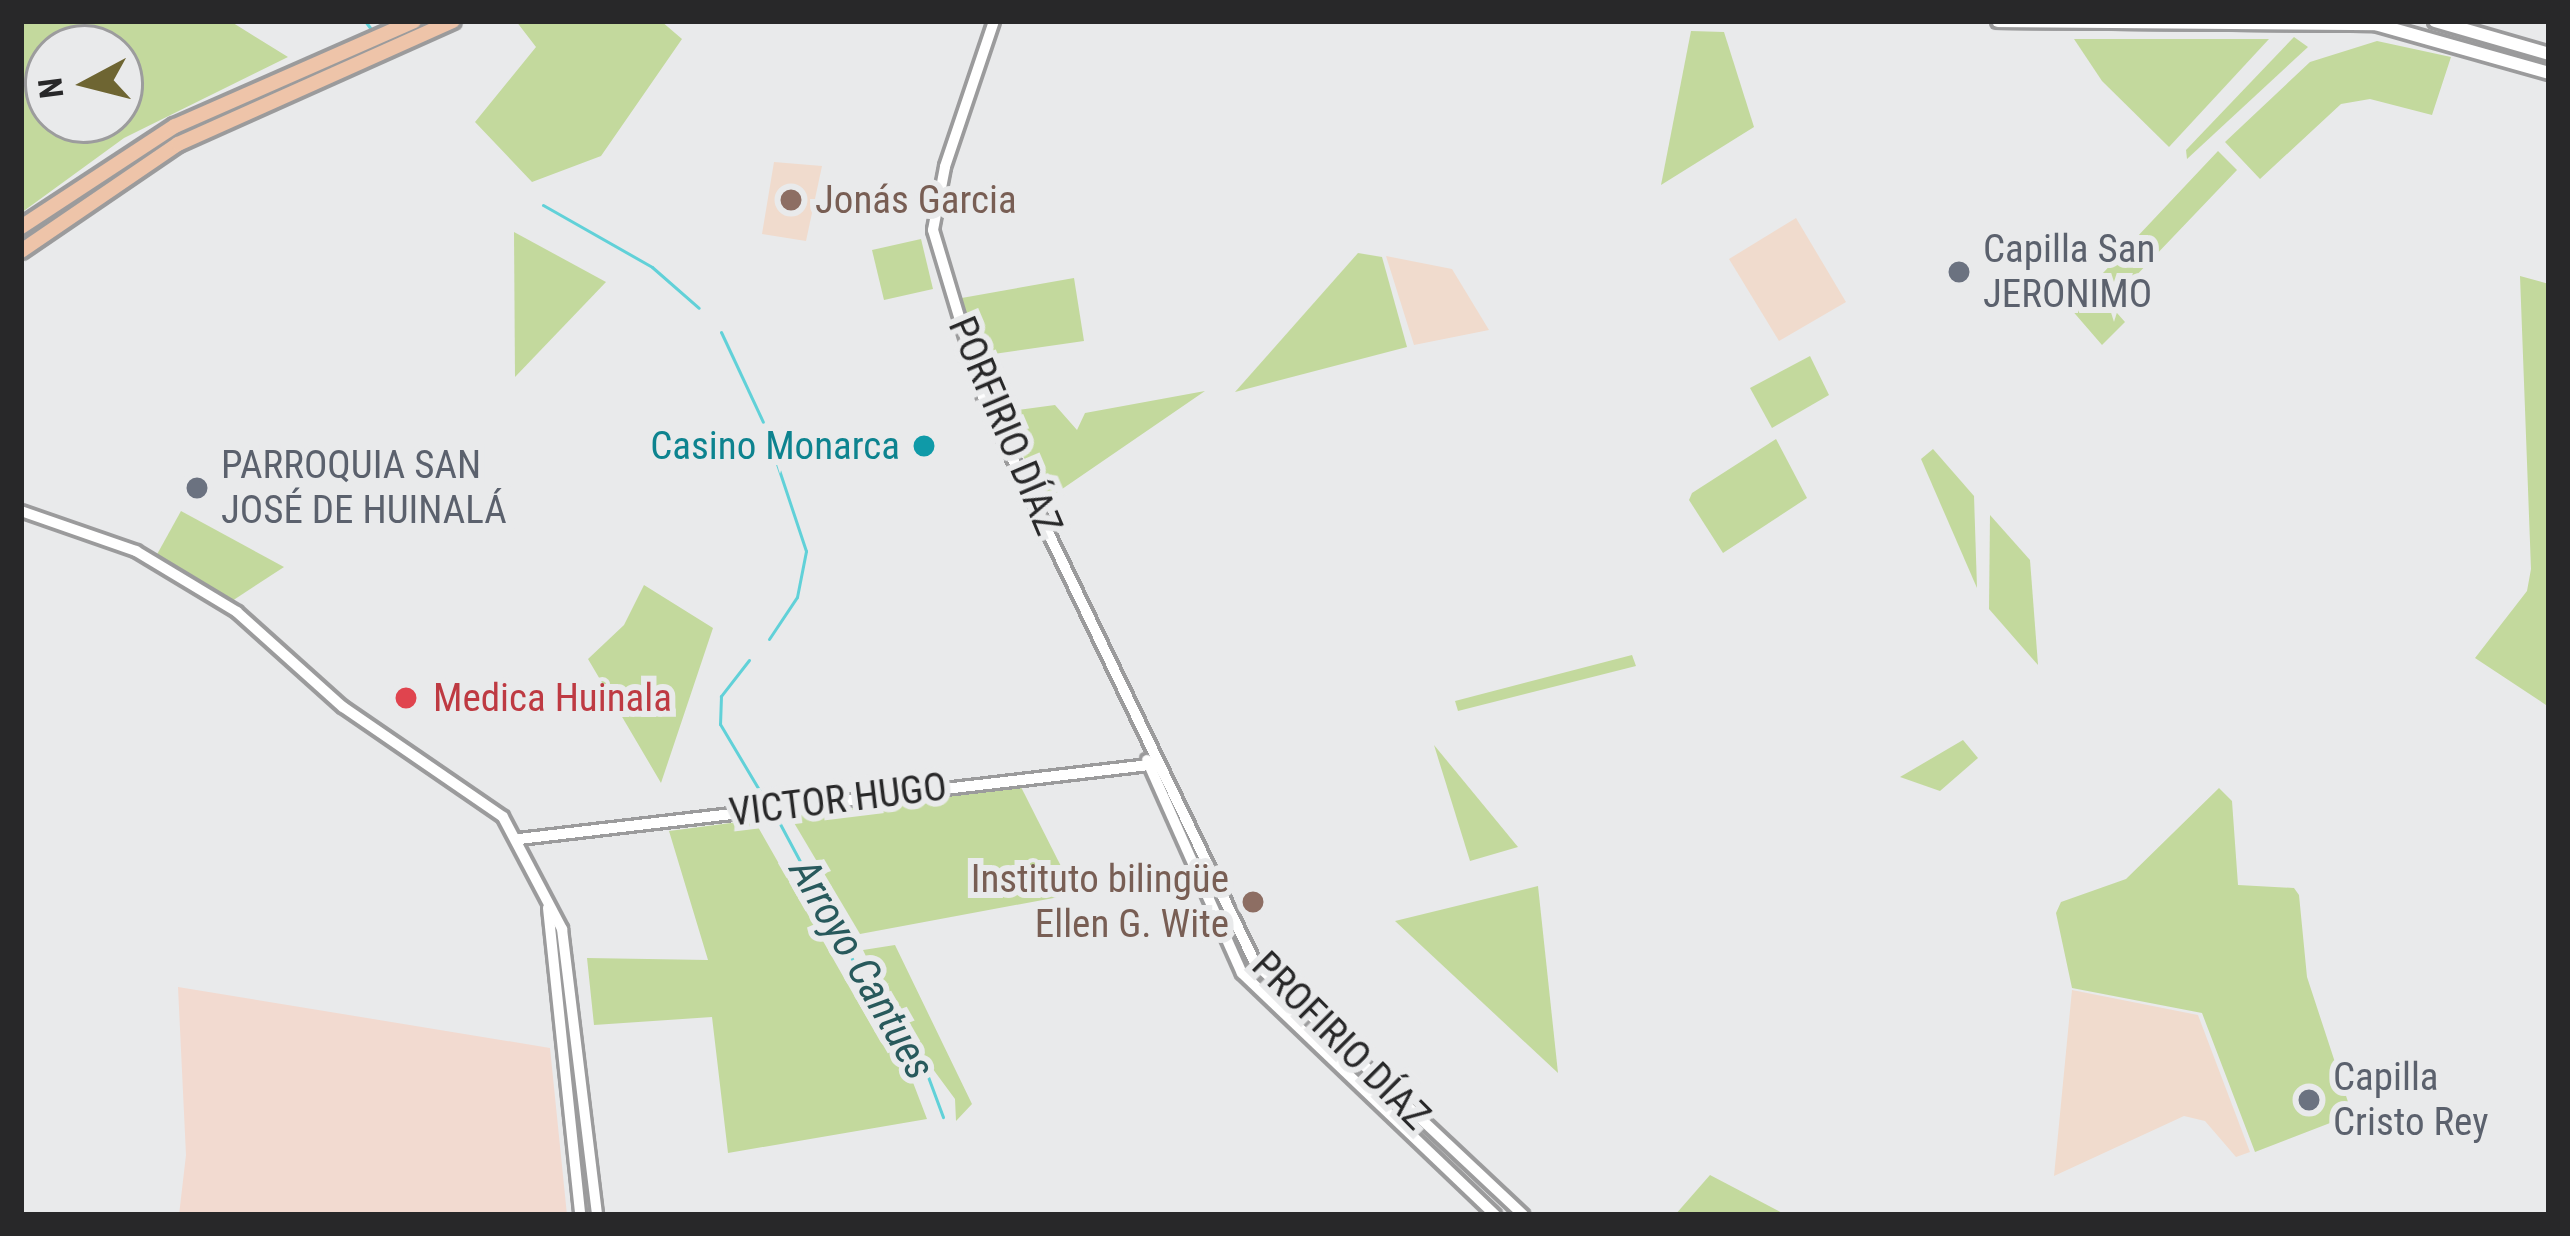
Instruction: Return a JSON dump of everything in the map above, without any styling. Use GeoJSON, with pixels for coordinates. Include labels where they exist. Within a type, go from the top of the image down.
{"type":"FeatureCollection","features":[{"type":"Feature","properties":{"kind":"main road"},"geometry":{"type":"LineString","coordinates":[[21,227],[175,126],[414,21]]}},
{"type":"Feature","properties":{"kind":"main road"},"geometry":{"type":"LineString","coordinates":[[21,251],[178,144],[453,21]]}},
{"type":"Feature","properties":{"kind":"main road"},"geometry":{"type":"LineString","coordinates":[[1998,21],[2375,24],[2549,73]]}},
{"type":"Feature","properties":{"kind":"main road"},"geometry":{"type":"LineString","coordinates":[[2435,21],[2549,54]]}},
{"type":"Feature","properties":{"kind":"street","name":"PORFIRIO DÍAZ"},"geometry":{"type":"LineString","coordinates":[[994,21],[945,167],[933,230],[969,363],[1149,751],[1150,765]]}},
{"type":"Feature","properties":{"kind":"street"},"geometry":{"type":"LineString","coordinates":[[21,511],[136,551],[236,612],[343,707],[475,790],[519,839],[556,928],[597,1215]]}},
{"type":"Feature","properties":{"kind":"street"},"geometry":{"type":"LineString","coordinates":[[1150,765],[1242,973],[1496,1215]]}},
{"type":"Feature","properties":{"kind":"street","name":"VICTOR HUGO"},"geometry":{"type":"LineString","coordinates":[[519,839],[1150,765]]}},
{"type":"Feature","properties":{"kind":"street","name":"PROFIRIO DÍAZ"},"geometry":{"type":"LineString","coordinates":[[1150,765],[1262,972],[1522,1215]]}},
{"type":"Feature","properties":{"kind":"street"},"geometry":{"type":"LineString","coordinates":[[556,928],[580,1215]]}},
{"type":"Feature","properties":{"kind":"shaded area","name":"Jonás Garcia"},"geometry":{"type":"Polygon","coordinates":[[[774,162],[822,166],[806,241],[762,234],[774,162]]]}},
{"type":"Feature","properties":{"kind":"shaded area"},"geometry":{"type":"Polygon","coordinates":[[[1796,218],[1846,302],[1779,341],[1729,259],[1796,218]]]}},
{"type":"Feature","properties":{"kind":"shaded area"},"geometry":{"type":"Polygon","coordinates":[[[1386,256],[1452,269],[1489,330],[1414,345],[1386,256]]]}},
{"type":"Feature","properties":{"kind":"shaded area"},"geometry":{"type":"Polygon","coordinates":[[[178,987],[550,1048],[567,1215],[179,1215],[186,1155],[178,987]]]}},
{"type":"Feature","properties":{"kind":"shaded area"},"geometry":{"type":"Polygon","coordinates":[[[2072,990],[2198,1015],[2250,1152],[2236,1157],[2205,1121],[2184,1116],[2054,1176],[2072,990]]]}},
{"type":"Feature","properties":{"kind":"green space"},"geometry":{"type":"Polygon","coordinates":[[[21,21],[230,21],[288,57],[144,128],[144,24],[24,24],[24,144],[116,144],[21,213],[21,21]]]}},
{"type":"Feature","properties":{"kind":"green space"},"geometry":{"type":"Polygon","coordinates":[[[516,21],[661,21],[682,39],[601,156],[532,182],[475,122],[536,47],[516,21]]]}},
{"type":"Feature","properties":{"kind":"green space"},"geometry":{"type":"Polygon","coordinates":[[[1691,31],[1724,32],[1754,127],[1661,185],[1691,31]]]}},
{"type":"Feature","properties":{"kind":"green space"},"geometry":{"type":"Polygon","coordinates":[[[2294,37],[2308,47],[2187,159],[2186,150],[2294,37]]]}},
{"type":"Feature","properties":{"kind":"green space"},"geometry":{"type":"Polygon","coordinates":[[[2074,39],[2269,39],[2169,147],[2102,81],[2074,39]]]}},
{"type":"Feature","properties":{"kind":"green space"},"geometry":{"type":"Polygon","coordinates":[[[2377,41],[2451,57],[2432,115],[2370,99],[2341,104],[2260,179],[2225,142],[2310,62],[2377,41]]]}},
{"type":"Feature","properties":{"kind":"green space"},"geometry":{"type":"Polygon","coordinates":[[[2218,151],[2237,170],[2109,304],[2125,322],[2102,345],[2070,308],[2218,151]]]}},
{"type":"Feature","properties":{"kind":"green space"},"geometry":{"type":"Polygon","coordinates":[[[514,232],[606,282],[515,377],[514,232]]]}},
{"type":"Feature","properties":{"kind":"green space"},"geometry":{"type":"Polygon","coordinates":[[[921,239],[933,289],[884,300],[872,250],[921,239]]]}},
{"type":"Feature","properties":{"kind":"green space"},"geometry":{"type":"Polygon","coordinates":[[[1358,253],[1382,257],[1407,347],[1235,392],[1358,253]]]}},
{"type":"Feature","properties":{"kind":"green space"},"geometry":{"type":"Polygon","coordinates":[[[2520,276],[2549,284],[2549,707],[2475,658],[2527,591],[2531,569],[2520,276]]]}},
{"type":"Feature","properties":{"kind":"green space"},"geometry":{"type":"Polygon","coordinates":[[[1074,278],[1084,341],[973,357],[956,299],[1074,278]]]}},
{"type":"Feature","properties":{"kind":"green space"},"geometry":{"type":"Polygon","coordinates":[[[1810,356],[1829,395],[1772,428],[1750,388],[1810,356]]]}},
{"type":"Feature","properties":{"kind":"green space"},"geometry":{"type":"Polygon","coordinates":[[[1205,391],[1049,498],[996,413],[1055,405],[1077,430],[1085,413],[1205,391]]]}},
{"type":"Feature","properties":{"kind":"green space"},"geometry":{"type":"Polygon","coordinates":[[[1776,439],[1807,498],[1723,553],[1689,500],[1692,493],[1776,439]]]}},
{"type":"Feature","properties":{"kind":"green space"},"geometry":{"type":"Polygon","coordinates":[[[1933,449],[1974,496],[1977,588],[1921,459],[1933,449]]]}},
{"type":"Feature","properties":{"kind":"green space"},"geometry":{"type":"Polygon","coordinates":[[[181,511],[284,567],[232,601],[155,558],[181,511]]]}},
{"type":"Feature","properties":{"kind":"green space"},"geometry":{"type":"Polygon","coordinates":[[[1990,515],[2030,560],[2038,665],[1989,609],[1990,515]]]}},
{"type":"Feature","properties":{"kind":"green space"},"geometry":{"type":"Polygon","coordinates":[[[644,585],[713,628],[661,783],[588,659],[624,625],[644,585]]]}},
{"type":"Feature","properties":{"kind":"green space"},"geometry":{"type":"Polygon","coordinates":[[[1632,655],[1636,666],[1458,711],[1455,701],[1632,655]]]}},
{"type":"Feature","properties":{"kind":"green space"},"geometry":{"type":"Polygon","coordinates":[[[1963,740],[1978,758],[1940,791],[1900,777],[1963,740]]]}},
{"type":"Feature","properties":{"kind":"green space"},"geometry":{"type":"Polygon","coordinates":[[[1434,745],[1518,847],[1470,861],[1434,745]]]}},
{"type":"Feature","properties":{"kind":"green space"},"geometry":{"type":"Polygon","coordinates":[[[1021,787],[1075,894],[860,934],[790,816],[1021,787]]]}},
{"type":"Feature","properties":{"kind":"green space"},"geometry":{"type":"Polygon","coordinates":[[[2219,788],[2232,801],[2238,885],[2294,888],[2299,895],[2307,977],[2350,1108],[2343,1118],[2255,1152],[2202,1013],[2072,988],[2056,913],[2061,902],[2126,879],[2219,788]]]}},
{"type":"Feature","properties":{"kind":"green space"},"geometry":{"type":"Polygon","coordinates":[[[754,820],[880,1041],[909,1072],[927,1119],[728,1153],[712,1017],[594,1025],[587,958],[708,960],[669,831],[754,820]]]}},
{"type":"Feature","properties":{"kind":"green space"},"geometry":{"type":"Polygon","coordinates":[[[1538,886],[1558,1073],[1395,921],[1538,886]]]}},
{"type":"Feature","properties":{"kind":"green space"},"geometry":{"type":"Polygon","coordinates":[[[895,945],[972,1104],[956,1121],[955,1099],[896,1019],[863,950],[895,945]]]}},
{"type":"Feature","properties":{"kind":"green space"},"geometry":{"type":"Polygon","coordinates":[[[1710,1175],[1786,1215],[1675,1215],[1710,1175]]]}},
{"type":"Feature","properties":{"kind":"waterway","name":"Arroyo Cantues"},"geometry":{"type":"LineString","coordinates":[[365,21],[371,29]]}},
{"type":"Feature","properties":{"kind":"waterway","name":"Arroyo Cantues"},"geometry":{"type":"LineString","coordinates":[[543,205],[652,267],[699,308]]}},
{"type":"Feature","properties":{"kind":"waterway","name":"Arroyo Cantues"},"geometry":{"type":"LineString","coordinates":[[721,332],[763,422]]}},
{"type":"Feature","properties":{"kind":"waterway","name":"Arroyo Cantues"},"geometry":{"type":"LineString","coordinates":[[769,639],[797,597],[806,551],[772,449]]}},
{"type":"Feature","properties":{"kind":"waterway","name":"Arroyo Cantues"},"geometry":{"type":"LineString","coordinates":[[749,660],[721,696],[720,724],[764,798]]}},
{"type":"Feature","properties":{"kind":"waterway","name":"Arroyo Cantues"},"geometry":{"type":"LineString","coordinates":[[779,822],[887,1024],[927,1074],[943,1117]]}},
{"type":"Feature","properties":{"kind":"place","name":"Jonás Garcia"},"geometry":{"type":"Point","coordinates":[791,200]}},
{"type":"Feature","properties":{"kind":"place","name":"Capilla San JERONIMO"},"geometry":{"type":"Point","coordinates":[1959,272]}},
{"type":"Feature","properties":{"kind":"place","name":"Casino Monarca"},"geometry":{"type":"Point","coordinates":[924,446]}},
{"type":"Feature","properties":{"kind":"place","name":"PARROQUIA SAN JOSÉ DE HUINALÁ"},"geometry":{"type":"Point","coordinates":[197,488]}},
{"type":"Feature","properties":{"kind":"place","name":"Medica Huinala"},"geometry":{"type":"Point","coordinates":[406,698]}},
{"type":"Feature","properties":{"kind":"place","name":"Instituto bilingüe Ellen G. Wite"},"geometry":{"type":"Point","coordinates":[1253,902]}},
{"type":"Feature","properties":{"kind":"place","name":"Capilla Cristo Rey"},"geometry":{"type":"Point","coordinates":[2309,1100]}}]}
